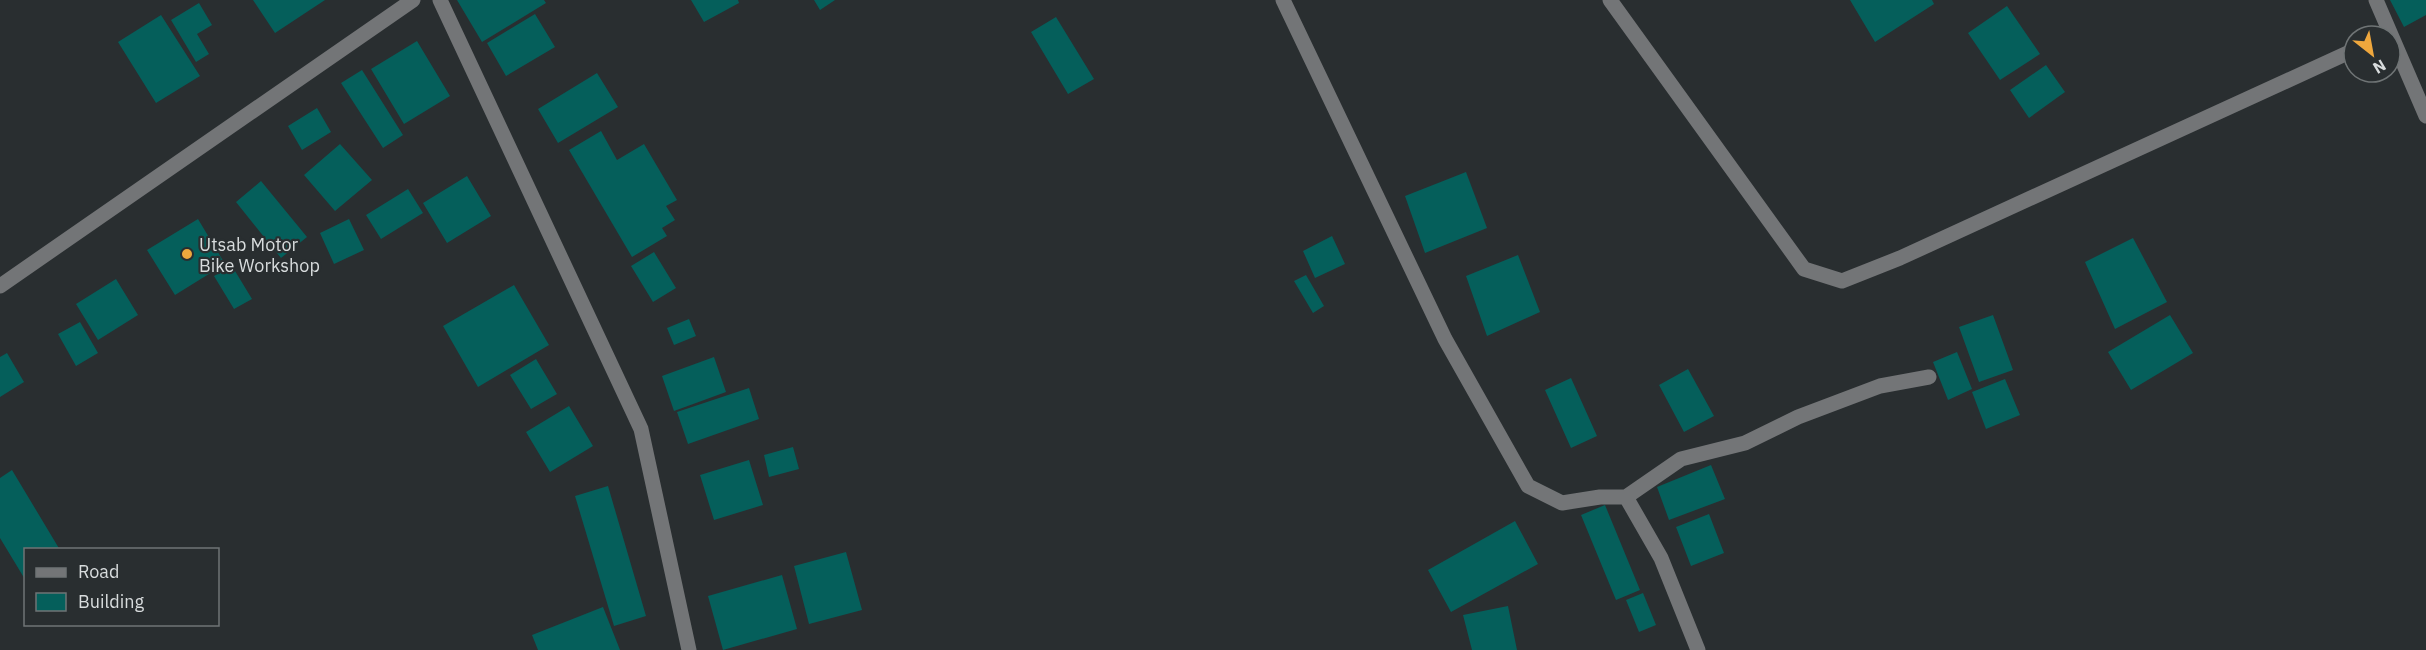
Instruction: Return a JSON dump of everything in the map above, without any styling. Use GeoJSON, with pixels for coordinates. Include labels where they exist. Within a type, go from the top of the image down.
{"type":"FeatureCollection","features":[{"type":"Feature","properties":{"kind":"street"},"geometry":{"type":"LineString","coordinates":[[0,286],[413,0]]}},
{"type":"Feature","properties":{"kind":"street"},"geometry":{"type":"LineString","coordinates":[[440,0],[640,429],[689,650]]}},
{"type":"Feature","properties":{"kind":"street"},"geometry":{"type":"LineString","coordinates":[[1283,0],[1445,339],[1528,486],[1562,503],[1600,496],[1626,497],[1682,459],[1745,443],[1798,417],[1880,386],[1929,377]]}},
{"type":"Feature","properties":{"kind":"street"},"geometry":{"type":"LineString","coordinates":[[1610,0],[1804,269],[1842,281],[1899,258],[2342,55]]}},
{"type":"Feature","properties":{"kind":"street"},"geometry":{"type":"LineString","coordinates":[[2376,0],[2384,24]]}},
{"type":"Feature","properties":{"kind":"street"},"geometry":{"type":"LineString","coordinates":[[2402,65],[2426,116]]}},
{"type":"Feature","properties":{"kind":"street"},"geometry":{"type":"LineString","coordinates":[[1626,497],[1660,558],[1698,650]]}},
{"type":"Feature","properties":{"kind":"building"},"geometry":{"type":"Polygon","coordinates":[[[253,0],[325,0],[275,33],[253,0]]]}},
{"type":"Feature","properties":{"kind":"building"},"geometry":{"type":"Polygon","coordinates":[[[457,0],[544,0],[546,3],[482,42],[457,0]]]}},
{"type":"Feature","properties":{"kind":"building"},"geometry":{"type":"Polygon","coordinates":[[[691,0],[738,0],[739,3],[704,22],[691,0]]]}},
{"type":"Feature","properties":{"kind":"building"},"geometry":{"type":"Polygon","coordinates":[[[814,0],[835,0],[820,10],[814,0]]]}},
{"type":"Feature","properties":{"kind":"building"},"geometry":{"type":"Polygon","coordinates":[[[1850,0],[1932,0],[1934,4],[1875,42],[1850,0]]]}},
{"type":"Feature","properties":{"kind":"building"},"geometry":{"type":"Polygon","coordinates":[[[2390,0],[2426,0],[2426,15],[2404,27],[2390,0]]]}},
{"type":"Feature","properties":{"kind":"building"},"geometry":{"type":"Polygon","coordinates":[[[199,3],[212,25],[197,34],[209,54],[196,62],[171,20],[199,3]]]}},
{"type":"Feature","properties":{"kind":"building"},"geometry":{"type":"Polygon","coordinates":[[[2007,6],[2040,54],[2000,80],[1968,33],[2007,6]]]}},
{"type":"Feature","properties":{"kind":"building"},"geometry":{"type":"Polygon","coordinates":[[[535,14],[555,47],[506,76],[487,43],[535,14]]]}},
{"type":"Feature","properties":{"kind":"building"},"geometry":{"type":"Polygon","coordinates":[[[161,15],[200,76],[156,103],[118,42],[161,15]]]}},
{"type":"Feature","properties":{"kind":"building"},"geometry":{"type":"Polygon","coordinates":[[[1056,17],[1094,79],[1068,94],[1031,32],[1056,17]]]}},
{"type":"Feature","properties":{"kind":"building"},"geometry":{"type":"Polygon","coordinates":[[[417,41],[450,96],[404,124],[371,69],[417,41]]]}},
{"type":"Feature","properties":{"kind":"building"},"geometry":{"type":"Polygon","coordinates":[[[2046,65],[2065,92],[2029,118],[2010,90],[2046,65]]]}},
{"type":"Feature","properties":{"kind":"building"},"geometry":{"type":"Polygon","coordinates":[[[362,70],[403,135],[383,148],[341,83],[362,70]]]}},
{"type":"Feature","properties":{"kind":"building"},"geometry":{"type":"Polygon","coordinates":[[[597,73],[618,107],[558,143],[538,109],[597,73]]]}},
{"type":"Feature","properties":{"kind":"building"},"geometry":{"type":"Polygon","coordinates":[[[317,108],[331,132],[302,150],[288,126],[317,108]]]}},
{"type":"Feature","properties":{"kind":"building"},"geometry":{"type":"Polygon","coordinates":[[[601,131],[617,160],[644,144],[677,200],[666,206],[675,220],[662,228],[667,236],[632,257],[569,150],[601,131]]]}},
{"type":"Feature","properties":{"kind":"building"},"geometry":{"type":"Polygon","coordinates":[[[340,144],[372,180],[335,211],[304,175],[340,144]]]}},
{"type":"Feature","properties":{"kind":"building"},"geometry":{"type":"Polygon","coordinates":[[[1466,172],[1487,228],[1425,253],[1405,196],[1466,172]]]}},
{"type":"Feature","properties":{"kind":"building"},"geometry":{"type":"Polygon","coordinates":[[[467,176],[491,216],[447,243],[423,203],[467,176]]]}},
{"type":"Feature","properties":{"kind":"building"},"geometry":{"type":"Polygon","coordinates":[[[261,181],[307,237],[281,258],[236,202],[261,181]]]}},
{"type":"Feature","properties":{"kind":"building"},"geometry":{"type":"Polygon","coordinates":[[[408,189],[423,213],[381,239],[366,215],[408,189]]]}},
{"type":"Feature","properties":{"kind":"building"},"geometry":{"type":"Polygon","coordinates":[[[198,219],[225,264],[175,295],[147,250],[198,219]]]}},
{"type":"Feature","properties":{"kind":"building"},"geometry":{"type":"Polygon","coordinates":[[[349,219],[364,250],[334,264],[320,233],[349,219]]]}},
{"type":"Feature","properties":{"kind":"building"},"geometry":{"type":"Polygon","coordinates":[[[1332,236],[1345,264],[1315,278],[1303,251],[1332,236]]]}},
{"type":"Feature","properties":{"kind":"building"},"geometry":{"type":"Polygon","coordinates":[[[2133,238],[2167,302],[2115,329],[2085,262],[2133,238]]]}},
{"type":"Feature","properties":{"kind":"building"},"geometry":{"type":"Polygon","coordinates":[[[654,252],[676,288],[653,302],[631,266],[654,252]]]}},
{"type":"Feature","properties":{"kind":"building"},"geometry":{"type":"Polygon","coordinates":[[[1518,255],[1540,312],[1487,336],[1466,276],[1518,255]]]}},
{"type":"Feature","properties":{"kind":"building"},"geometry":{"type":"Polygon","coordinates":[[[232,266],[252,299],[234,309],[214,276],[232,266]]]}},
{"type":"Feature","properties":{"kind":"building"},"geometry":{"type":"Polygon","coordinates":[[[1306,275],[1324,306],[1313,313],[1294,281],[1306,275]]]}},
{"type":"Feature","properties":{"kind":"building"},"geometry":{"type":"Polygon","coordinates":[[[116,279],[138,315],[98,340],[76,304],[116,279]]]}},
{"type":"Feature","properties":{"kind":"building"},"geometry":{"type":"Polygon","coordinates":[[[514,285],[549,345],[478,387],[443,326],[514,285]]]}},
{"type":"Feature","properties":{"kind":"building"},"geometry":{"type":"Polygon","coordinates":[[[1993,315],[2013,370],[1979,382],[1959,327],[1993,315]]]}},
{"type":"Feature","properties":{"kind":"building"},"geometry":{"type":"Polygon","coordinates":[[[2170,315],[2193,353],[2131,390],[2108,352],[2170,315]]]}},
{"type":"Feature","properties":{"kind":"building"},"geometry":{"type":"Polygon","coordinates":[[[689,319],[696,336],[674,345],[667,328],[689,319]]]}},
{"type":"Feature","properties":{"kind":"building"},"geometry":{"type":"Polygon","coordinates":[[[80,322],[98,353],[76,366],[58,334],[80,322]]]}},
{"type":"Feature","properties":{"kind":"building"},"geometry":{"type":"Polygon","coordinates":[[[1957,352],[1972,389],[1948,400],[1933,362],[1957,352]]]}},
{"type":"Feature","properties":{"kind":"building"},"geometry":{"type":"Polygon","coordinates":[[[7,353],[24,382],[0,397],[0,357],[7,353]]]}},
{"type":"Feature","properties":{"kind":"building"},"geometry":{"type":"Polygon","coordinates":[[[714,357],[726,392],[674,411],[662,376],[714,357]]]}},
{"type":"Feature","properties":{"kind":"building"},"geometry":{"type":"Polygon","coordinates":[[[536,359],[557,394],[531,409],[510,375],[536,359]]]}},
{"type":"Feature","properties":{"kind":"building"},"geometry":{"type":"Polygon","coordinates":[[[1688,369],[1714,416],[1684,432],[1659,385],[1688,369]]]}},
{"type":"Feature","properties":{"kind":"building"},"geometry":{"type":"Polygon","coordinates":[[[1571,378],[1597,436],[1571,448],[1545,390],[1571,378]]]}},
{"type":"Feature","properties":{"kind":"building"},"geometry":{"type":"Polygon","coordinates":[[[2005,379],[2020,415],[1986,429],[1972,392],[2005,379]]]}},
{"type":"Feature","properties":{"kind":"building"},"geometry":{"type":"Polygon","coordinates":[[[749,388],[759,419],[688,444],[677,412],[749,388]]]}},
{"type":"Feature","properties":{"kind":"building"},"geometry":{"type":"Polygon","coordinates":[[[569,406],[593,446],[550,472],[526,432],[569,406]]]}},
{"type":"Feature","properties":{"kind":"building"},"geometry":{"type":"Polygon","coordinates":[[[793,447],[799,469],[769,477],[764,455],[793,447]]]}},
{"type":"Feature","properties":{"kind":"building"},"geometry":{"type":"Polygon","coordinates":[[[749,460],[763,505],[714,520],[700,475],[749,460]]]}},
{"type":"Feature","properties":{"kind":"building"},"geometry":{"type":"Polygon","coordinates":[[[1711,465],[1725,499],[1669,520],[1657,487],[1711,465]]]}},
{"type":"Feature","properties":{"kind":"building"},"geometry":{"type":"Polygon","coordinates":[[[12,470],[59,548],[24,548],[24,578],[0,538],[0,478],[12,470]]]}},
{"type":"Feature","properties":{"kind":"building"},"geometry":{"type":"Polygon","coordinates":[[[608,486],[646,616],[614,626],[575,496],[608,486]]]}},
{"type":"Feature","properties":{"kind":"building"},"geometry":{"type":"Polygon","coordinates":[[[1605,505],[1640,590],[1616,600],[1581,515],[1605,505]]]}},
{"type":"Feature","properties":{"kind":"building"},"geometry":{"type":"Polygon","coordinates":[[[1709,514],[1724,553],[1691,566],[1676,527],[1709,514]]]}},
{"type":"Feature","properties":{"kind":"building"},"geometry":{"type":"Polygon","coordinates":[[[1515,521],[1538,564],[1451,612],[1428,570],[1515,521]]]}},
{"type":"Feature","properties":{"kind":"building"},"geometry":{"type":"Polygon","coordinates":[[[846,552],[862,610],[809,624],[794,566],[846,552]]]}},
{"type":"Feature","properties":{"kind":"building"},"geometry":{"type":"Polygon","coordinates":[[[782,575],[797,629],[723,650],[708,596],[782,575]]]}},
{"type":"Feature","properties":{"kind":"building"},"geometry":{"type":"Polygon","coordinates":[[[1643,593],[1656,625],[1639,632],[1626,600],[1643,593]]]}},
{"type":"Feature","properties":{"kind":"building"},"geometry":{"type":"Polygon","coordinates":[[[1508,606],[1517,650],[1472,650],[1463,615],[1508,606]]]}},
{"type":"Feature","properties":{"kind":"building"},"geometry":{"type":"Polygon","coordinates":[[[603,607],[620,650],[538,650],[532,635],[603,607]]]}},
{"type":"Feature","properties":{"kind":"place","name":"Utsab Motor Bike Workshop"},"geometry":{"type":"Point","coordinates":[187,254]}}]}
